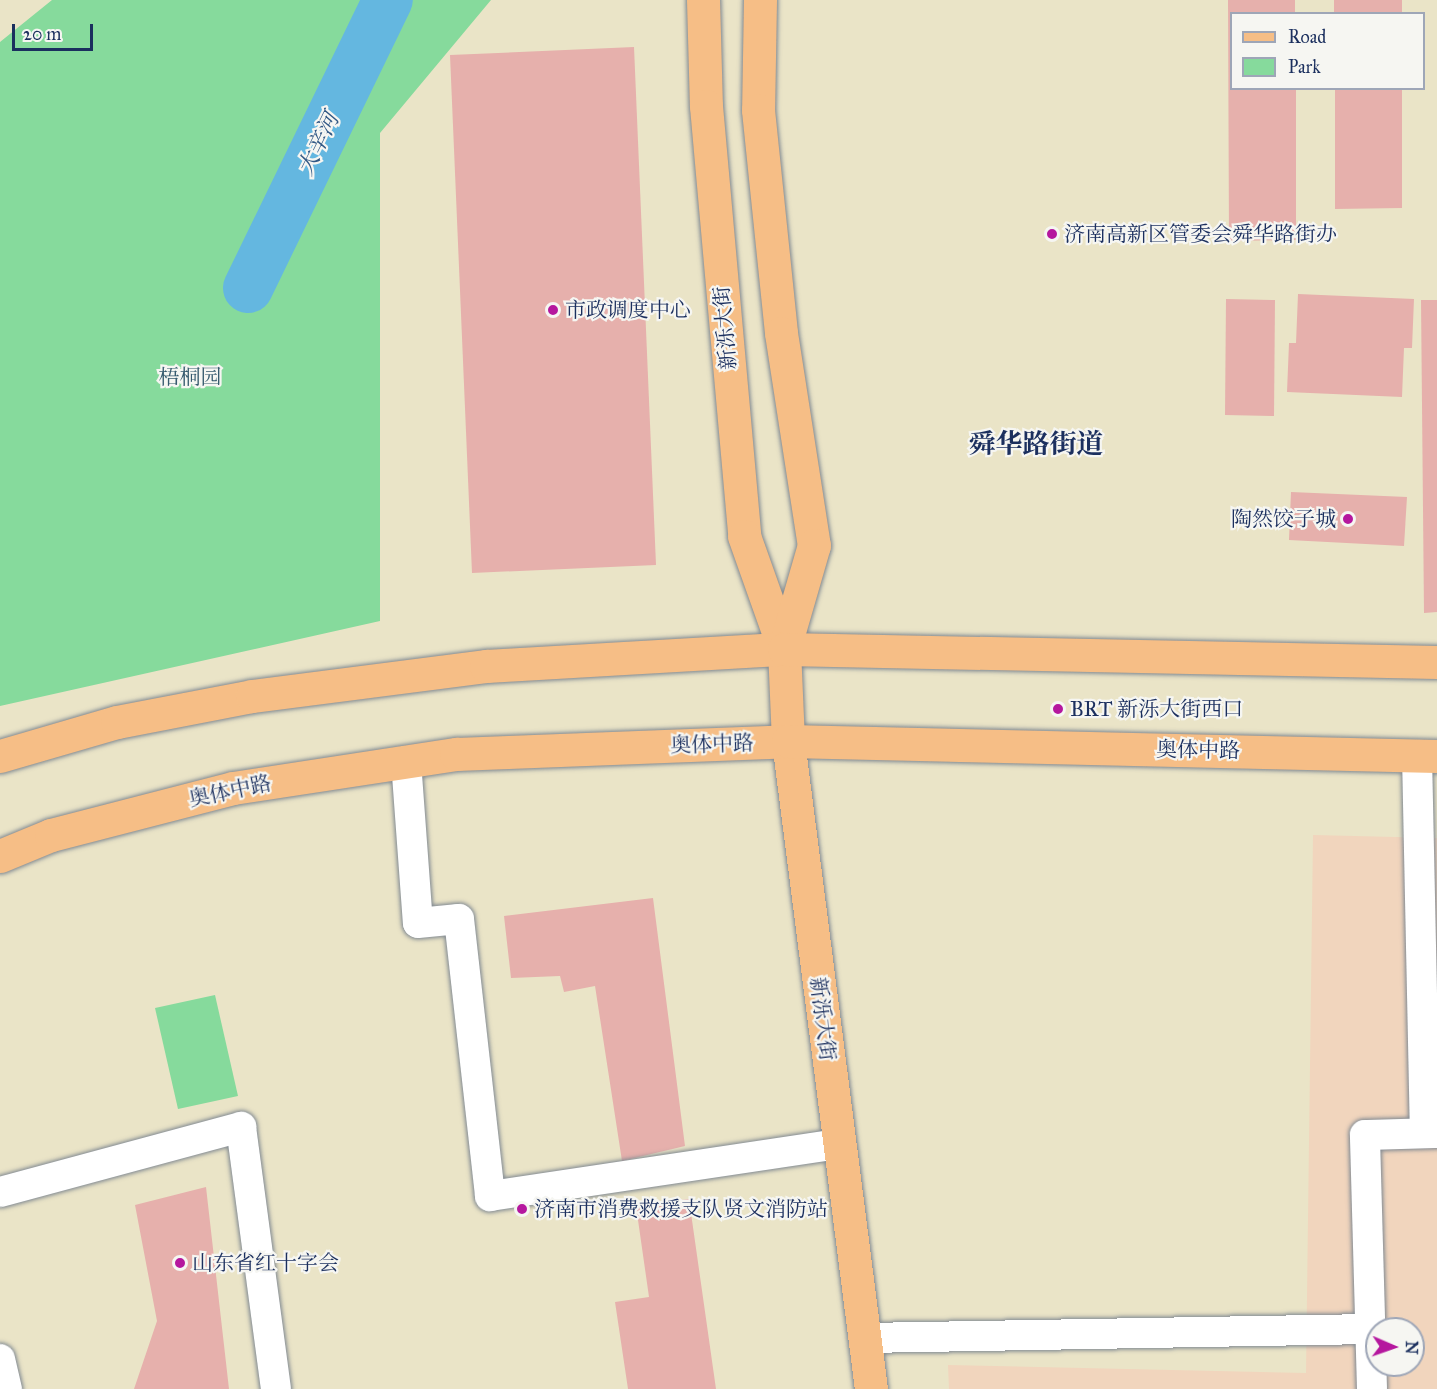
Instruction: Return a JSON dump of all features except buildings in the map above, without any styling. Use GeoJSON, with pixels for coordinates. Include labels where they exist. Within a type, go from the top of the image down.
{"type":"FeatureCollection","features":[{"type":"Feature","properties":{"kind":"main road","name":"新泺大街"},"geometry":{"type":"LineString","coordinates":[[703,0],[706,106],[744,536],[784,649],[788,741],[871,1389]]}},
{"type":"Feature","properties":{"kind":"main road","name":"新泺大街"},"geometry":{"type":"LineString","coordinates":[[760,0],[758,110],[781,333],[814,545],[784,649]]}},
{"type":"Feature","properties":{"kind":"main road"},"geometry":{"type":"LineString","coordinates":[[0,756],[117,722],[252,696],[486,666],[784,649],[1437,662]]}},
{"type":"Feature","properties":{"kind":"main road","name":"奥体中路"},"geometry":{"type":"LineString","coordinates":[[0,856],[51,835],[233,788],[456,754],[788,741],[1427,755]]}},
{"type":"Feature","properties":{"kind":"street"},"geometry":{"type":"LineString","coordinates":[[1370,1317],[1365,1135],[1431,1133],[1427,755]]}},
{"type":"Feature","properties":{"kind":"street"},"geometry":{"type":"LineString","coordinates":[[405,761],[418,923],[459,919],[490,1196],[839,1144]]}},
{"type":"Feature","properties":{"kind":"street"},"geometry":{"type":"LineString","coordinates":[[0,1192],[241,1127],[276,1389]]}},
{"type":"Feature","properties":{"kind":"street"},"geometry":{"type":"LineString","coordinates":[[865,1338],[1365,1329]]}},
{"type":"Feature","properties":{"kind":"street"},"geometry":{"type":"LineString","coordinates":[[0,1359],[7,1389]]}},
{"type":"Feature","properties":{"kind":"shaded area"},"geometry":{"type":"Polygon","coordinates":[[[1313,835],[1437,838],[1437,1389],[949,1389],[948,1365],[1306,1373],[1313,835]]]}},
{"type":"Feature","properties":{"kind":"green space","name":"梧桐园"},"geometry":{"type":"Polygon","coordinates":[[[52,0],[491,0],[380,133],[380,621],[0,706],[0,42],[52,0]]]}},
{"type":"Feature","properties":{"kind":"green space"},"geometry":{"type":"Polygon","coordinates":[[[215,995],[238,1096],[178,1109],[155,1008],[215,995]]]}},
{"type":"Feature","properties":{"kind":"waterway","name":"大辛河"},"geometry":{"type":"LineString","coordinates":[[248,288],[388,0]]}},
{"type":"Feature","properties":{"kind":"place","name":"济南高新区管委会舜华路街办"},"geometry":{"type":"Point","coordinates":[1052,234]}},
{"type":"Feature","properties":{"kind":"place","name":"市政调度中心"},"geometry":{"type":"Point","coordinates":[553,310]}},
{"type":"Feature","properties":{"kind":"place","name":"陶然饺子城"},"geometry":{"type":"Point","coordinates":[1348,519]}},
{"type":"Feature","properties":{"kind":"place","name":"BRT 新泺大街西口"},"geometry":{"type":"Point","coordinates":[1058,709]}},
{"type":"Feature","properties":{"kind":"place","name":"济南市消费救援支队贤文消防站"},"geometry":{"type":"Point","coordinates":[522,1209]}},
{"type":"Feature","properties":{"kind":"place","name":"山东省红十字会"},"geometry":{"type":"Point","coordinates":[180,1263]}},
{"type":"Feature","properties":{"kind":"district","name":"舜华路街道"},"geometry":{"type":"Point","coordinates":[1036,444]}}]}
